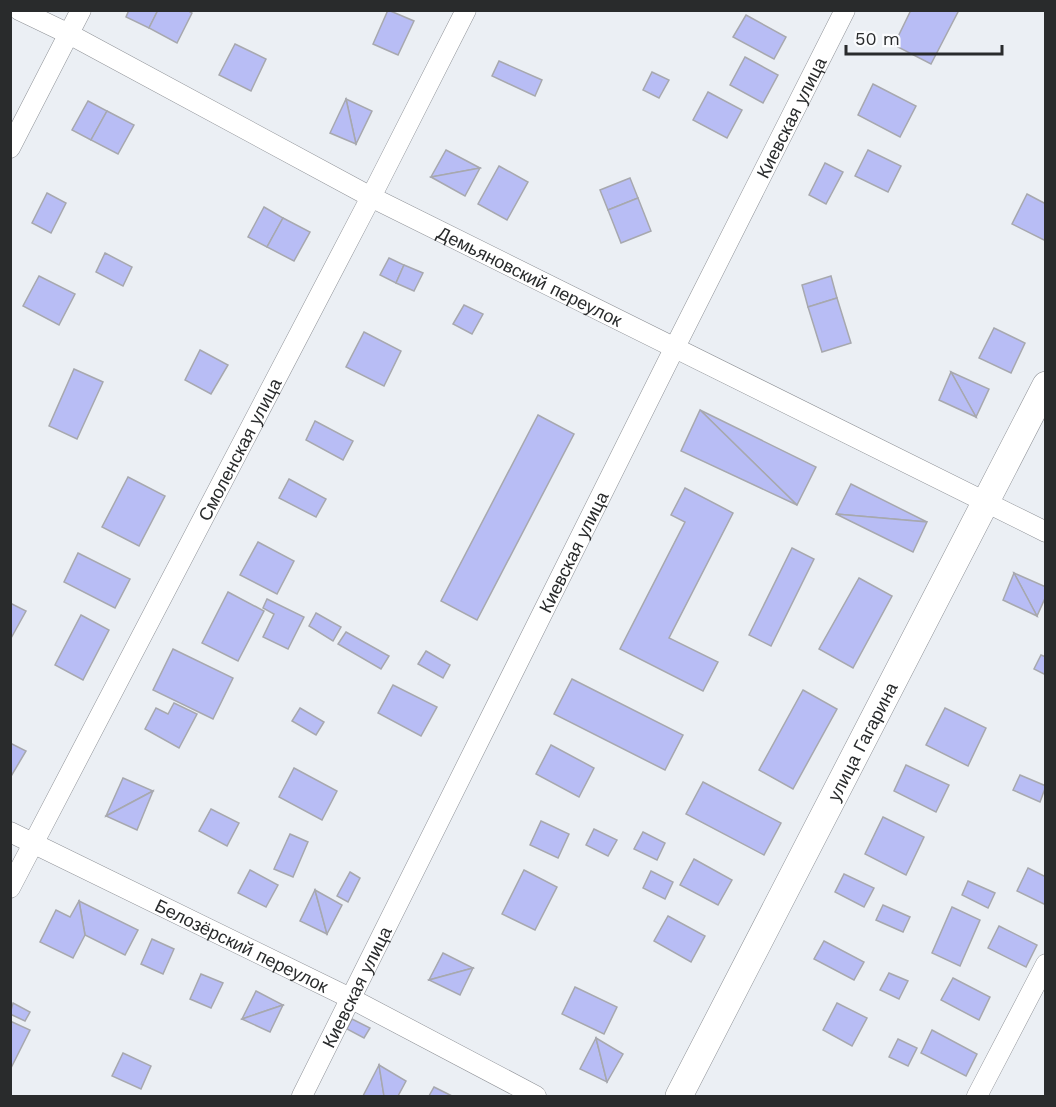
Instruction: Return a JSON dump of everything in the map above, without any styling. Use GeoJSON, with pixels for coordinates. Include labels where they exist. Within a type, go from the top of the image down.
{"type":"FeatureCollection","features":[{"type":"Feature","properties":{"kind":"street","name":"Демьяновский переулок"},"geometry":{"type":"LineString","coordinates":[[19,10],[69,34],[371,197],[1046,532]]}},
{"type":"Feature","properties":{"kind":"street"},"geometry":{"type":"LineString","coordinates":[[10,148],[81,10]]}},
{"type":"Feature","properties":{"kind":"street","name":"Смоленская улица"},"geometry":{"type":"LineString","coordinates":[[10,888],[371,197],[466,10]]}},
{"type":"Feature","properties":{"kind":"street","name":"Киевская улица"},"geometry":{"type":"LineString","coordinates":[[302,1096],[845,10]]}},
{"type":"Feature","properties":{"kind":"street","name":"улица Гагарина"},"geometry":{"type":"LineString","coordinates":[[679,1096],[1046,385]]}},
{"type":"Feature","properties":{"kind":"street","name":"Белозёрский переулок"},"geometry":{"type":"LineString","coordinates":[[10,832],[352,999],[536,1096]]}},
{"type":"Feature","properties":{"kind":"street"},"geometry":{"type":"LineString","coordinates":[[977,1096],[1046,964]]}},
{"type":"Feature","properties":{"kind":"building"},"geometry":{"type":"Polygon","coordinates":[[[129,10],[158,10],[149,28],[126,17],[129,10]]]}},
{"type":"Feature","properties":{"kind":"building"},"geometry":{"type":"Polygon","coordinates":[[[158,10],[187,10],[192,13],[177,43],[149,28],[158,10]]]}},
{"type":"Feature","properties":{"kind":"building"},"geometry":{"type":"Polygon","coordinates":[[[388,10],[414,21],[398,55],[373,44],[388,10]]]}},
{"type":"Feature","properties":{"kind":"building"},"geometry":{"type":"Polygon","coordinates":[[[911,10],[959,10],[931,64],[894,45],[911,10]]]}},
{"type":"Feature","properties":{"kind":"building"},"geometry":{"type":"Polygon","coordinates":[[[746,15],[786,37],[774,59],[733,37],[746,15]]]}},
{"type":"Feature","properties":{"kind":"building"},"geometry":{"type":"Polygon","coordinates":[[[235,44],[266,59],[251,91],[219,75],[235,44]]]}},
{"type":"Feature","properties":{"kind":"building"},"geometry":{"type":"Polygon","coordinates":[[[745,57],[778,75],[763,103],[730,85],[745,57]]]}},
{"type":"Feature","properties":{"kind":"building"},"geometry":{"type":"Polygon","coordinates":[[[499,61],[542,80],[535,96],[492,76],[499,61]]]}},
{"type":"Feature","properties":{"kind":"building"},"geometry":{"type":"Polygon","coordinates":[[[652,72],[669,80],[659,98],[643,90],[652,72]]]}},
{"type":"Feature","properties":{"kind":"building"},"geometry":{"type":"Polygon","coordinates":[[[873,84],[916,106],[900,137],[858,115],[873,84]]]}},
{"type":"Feature","properties":{"kind":"building"},"geometry":{"type":"Polygon","coordinates":[[[708,92],[742,110],[727,138],[693,120],[708,92]]]}},
{"type":"Feature","properties":{"kind":"building"},"geometry":{"type":"Polygon","coordinates":[[[346,99],[372,111],[356,144],[346,99]]]}},
{"type":"Feature","properties":{"kind":"building"},"geometry":{"type":"Polygon","coordinates":[[[346,99],[356,144],[330,133],[346,99]]]}},
{"type":"Feature","properties":{"kind":"building"},"geometry":{"type":"Polygon","coordinates":[[[88,101],[107,111],[91,140],[72,130],[88,101]]]}},
{"type":"Feature","properties":{"kind":"building"},"geometry":{"type":"Polygon","coordinates":[[[107,111],[134,125],[118,154],[91,140],[107,111]]]}},
{"type":"Feature","properties":{"kind":"building"},"geometry":{"type":"Polygon","coordinates":[[[446,150],[480,168],[431,177],[446,150]]]}},
{"type":"Feature","properties":{"kind":"building"},"geometry":{"type":"Polygon","coordinates":[[[868,150],[901,166],[888,192],[855,176],[868,150]]]}},
{"type":"Feature","properties":{"kind":"building"},"geometry":{"type":"Polygon","coordinates":[[[825,163],[843,172],[826,204],[809,195],[825,163]]]}},
{"type":"Feature","properties":{"kind":"building"},"geometry":{"type":"Polygon","coordinates":[[[499,166],[528,182],[507,220],[478,204],[499,166]]]}},
{"type":"Feature","properties":{"kind":"building"},"geometry":{"type":"Polygon","coordinates":[[[480,168],[465,196],[431,177],[480,168]]]}},
{"type":"Feature","properties":{"kind":"building"},"geometry":{"type":"Polygon","coordinates":[[[630,178],[638,198],[608,210],[600,190],[630,178]]]}},
{"type":"Feature","properties":{"kind":"building"},"geometry":{"type":"Polygon","coordinates":[[[47,193],[66,203],[51,233],[32,223],[47,193]]]}},
{"type":"Feature","properties":{"kind":"building"},"geometry":{"type":"Polygon","coordinates":[[[1027,194],[1046,204],[1046,241],[1012,224],[1027,194]]]}},
{"type":"Feature","properties":{"kind":"building"},"geometry":{"type":"Polygon","coordinates":[[[638,198],[651,231],[621,243],[608,210],[638,198]]]}},
{"type":"Feature","properties":{"kind":"building"},"geometry":{"type":"Polygon","coordinates":[[[264,207],[283,218],[267,247],[248,237],[264,207]]]}},
{"type":"Feature","properties":{"kind":"building"},"geometry":{"type":"Polygon","coordinates":[[[283,218],[310,232],[294,261],[267,247],[283,218]]]}},
{"type":"Feature","properties":{"kind":"building"},"geometry":{"type":"Polygon","coordinates":[[[105,253],[132,267],[123,286],[96,272],[105,253]]]}},
{"type":"Feature","properties":{"kind":"building"},"geometry":{"type":"Polygon","coordinates":[[[389,258],[404,265],[396,283],[380,275],[389,258]]]}},
{"type":"Feature","properties":{"kind":"building"},"geometry":{"type":"Polygon","coordinates":[[[404,265],[423,273],[414,291],[396,283],[404,265]]]}},
{"type":"Feature","properties":{"kind":"building"},"geometry":{"type":"Polygon","coordinates":[[[39,276],[75,294],[59,325],[23,306],[39,276]]]}},
{"type":"Feature","properties":{"kind":"building"},"geometry":{"type":"Polygon","coordinates":[[[831,276],[837,298],[808,307],[802,285],[831,276]]]}},
{"type":"Feature","properties":{"kind":"building"},"geometry":{"type":"Polygon","coordinates":[[[837,298],[851,343],[822,352],[808,307],[837,298]]]}},
{"type":"Feature","properties":{"kind":"building"},"geometry":{"type":"Polygon","coordinates":[[[464,305],[483,314],[472,334],[453,324],[464,305]]]}},
{"type":"Feature","properties":{"kind":"building"},"geometry":{"type":"Polygon","coordinates":[[[994,328],[1025,343],[1011,373],[979,358],[994,328]]]}},
{"type":"Feature","properties":{"kind":"building"},"geometry":{"type":"Polygon","coordinates":[[[364,332],[401,351],[384,386],[346,367],[364,332]]]}},
{"type":"Feature","properties":{"kind":"building"},"geometry":{"type":"Polygon","coordinates":[[[200,350],[228,365],[211,394],[185,380],[200,350]]]}},
{"type":"Feature","properties":{"kind":"building"},"geometry":{"type":"Polygon","coordinates":[[[74,369],[103,382],[77,439],[49,426],[74,369]]]}},
{"type":"Feature","properties":{"kind":"building"},"geometry":{"type":"Polygon","coordinates":[[[951,372],[989,389],[976,417],[951,372]]]}},
{"type":"Feature","properties":{"kind":"building"},"geometry":{"type":"Polygon","coordinates":[[[951,372],[976,417],[939,400],[951,372]]]}},
{"type":"Feature","properties":{"kind":"building"},"geometry":{"type":"Polygon","coordinates":[[[700,410],[816,467],[797,505],[700,410]]]}},
{"type":"Feature","properties":{"kind":"building"},"geometry":{"type":"Polygon","coordinates":[[[700,410],[797,505],[681,451],[700,410]]]}},
{"type":"Feature","properties":{"kind":"building"},"geometry":{"type":"Polygon","coordinates":[[[538,415],[574,434],[477,620],[441,601],[538,415]]]}},
{"type":"Feature","properties":{"kind":"building"},"geometry":{"type":"Polygon","coordinates":[[[315,421],[353,441],[343,460],[306,440],[315,421]]]}},
{"type":"Feature","properties":{"kind":"building"},"geometry":{"type":"Polygon","coordinates":[[[128,477],[165,496],[139,546],[102,527],[128,477]]]}},
{"type":"Feature","properties":{"kind":"building"},"geometry":{"type":"Polygon","coordinates":[[[289,479],[326,499],[316,517],[279,498],[289,479]]]}},
{"type":"Feature","properties":{"kind":"building"},"geometry":{"type":"Polygon","coordinates":[[[851,484],[927,522],[836,514],[851,484]]]}},
{"type":"Feature","properties":{"kind":"building"},"geometry":{"type":"Polygon","coordinates":[[[685,488],[733,513],[669,638],[718,662],[703,691],[620,649],[685,522],[671,515],[685,488]]]}},
{"type":"Feature","properties":{"kind":"building"},"geometry":{"type":"Polygon","coordinates":[[[836,514],[927,522],[913,552],[836,514]]]}},
{"type":"Feature","properties":{"kind":"building"},"geometry":{"type":"Polygon","coordinates":[[[258,542],[294,561],[277,594],[240,575],[258,542]]]}},
{"type":"Feature","properties":{"kind":"building"},"geometry":{"type":"Polygon","coordinates":[[[792,548],[814,559],[771,646],[749,635],[792,548]]]}},
{"type":"Feature","properties":{"kind":"building"},"geometry":{"type":"Polygon","coordinates":[[[78,553],[130,579],[115,608],[64,582],[78,553]]]}},
{"type":"Feature","properties":{"kind":"building"},"geometry":{"type":"Polygon","coordinates":[[[1014,573],[1046,587],[1046,596],[1037,616],[1014,573]]]}},
{"type":"Feature","properties":{"kind":"building"},"geometry":{"type":"Polygon","coordinates":[[[1014,573],[1037,616],[1003,600],[1014,573]]]}},
{"type":"Feature","properties":{"kind":"building"},"geometry":{"type":"Polygon","coordinates":[[[859,578],[892,596],[853,668],[819,649],[859,578]]]}},
{"type":"Feature","properties":{"kind":"building"},"geometry":{"type":"Polygon","coordinates":[[[228,592],[264,611],[238,661],[202,643],[228,592]]]}},
{"type":"Feature","properties":{"kind":"building"},"geometry":{"type":"Polygon","coordinates":[[[267,599],[304,617],[288,649],[263,637],[274,614],[263,608],[267,599]]]}},
{"type":"Feature","properties":{"kind":"building"},"geometry":{"type":"Polygon","coordinates":[[[10,603],[26,611],[10,640],[10,603]]]}},
{"type":"Feature","properties":{"kind":"building"},"geometry":{"type":"Polygon","coordinates":[[[316,613],[341,627],[333,641],[309,626],[316,613]]]}},
{"type":"Feature","properties":{"kind":"building"},"geometry":{"type":"Polygon","coordinates":[[[81,615],[109,630],[83,680],[55,665],[81,615]]]}},
{"type":"Feature","properties":{"kind":"building"},"geometry":{"type":"Polygon","coordinates":[[[346,632],[389,656],[381,669],[338,644],[346,632]]]}},
{"type":"Feature","properties":{"kind":"building"},"geometry":{"type":"Polygon","coordinates":[[[173,649],[233,678],[213,719],[153,690],[173,649]]]}},
{"type":"Feature","properties":{"kind":"building"},"geometry":{"type":"Polygon","coordinates":[[[426,651],[450,665],[443,678],[418,664],[426,651]]]}},
{"type":"Feature","properties":{"kind":"building"},"geometry":{"type":"Polygon","coordinates":[[[1041,655],[1046,657],[1046,675],[1034,669],[1041,655]]]}},
{"type":"Feature","properties":{"kind":"building"},"geometry":{"type":"Polygon","coordinates":[[[572,679],[683,735],[665,770],[554,714],[572,679]]]}},
{"type":"Feature","properties":{"kind":"building"},"geometry":{"type":"Polygon","coordinates":[[[393,685],[437,707],[421,736],[378,713],[393,685]]]}},
{"type":"Feature","properties":{"kind":"building"},"geometry":{"type":"Polygon","coordinates":[[[803,690],[837,709],[793,789],[759,770],[803,690]]]}},
{"type":"Feature","properties":{"kind":"building"},"geometry":{"type":"Polygon","coordinates":[[[174,703],[197,714],[179,748],[145,729],[156,708],[168,714],[174,703]]]}},
{"type":"Feature","properties":{"kind":"building"},"geometry":{"type":"Polygon","coordinates":[[[300,708],[324,722],[316,735],[292,721],[300,708]]]}},
{"type":"Feature","properties":{"kind":"building"},"geometry":{"type":"Polygon","coordinates":[[[945,708],[986,728],[968,766],[926,745],[945,708]]]}},
{"type":"Feature","properties":{"kind":"building"},"geometry":{"type":"Polygon","coordinates":[[[10,743],[26,751],[10,778],[10,743]]]}},
{"type":"Feature","properties":{"kind":"building"},"geometry":{"type":"Polygon","coordinates":[[[551,745],[594,768],[579,797],[536,774],[551,745]]]}},
{"type":"Feature","properties":{"kind":"building"},"geometry":{"type":"Polygon","coordinates":[[[906,765],[949,785],[936,812],[894,791],[906,765]]]}},
{"type":"Feature","properties":{"kind":"building"},"geometry":{"type":"Polygon","coordinates":[[[294,768],[337,791],[322,820],[279,797],[294,768]]]}},
{"type":"Feature","properties":{"kind":"building"},"geometry":{"type":"Polygon","coordinates":[[[1020,775],[1046,786],[1040,802],[1013,790],[1020,775]]]}},
{"type":"Feature","properties":{"kind":"building"},"geometry":{"type":"Polygon","coordinates":[[[123,778],[153,791],[106,816],[123,778]]]}},
{"type":"Feature","properties":{"kind":"building"},"geometry":{"type":"Polygon","coordinates":[[[703,782],[781,823],[764,855],[686,814],[703,782]]]}},
{"type":"Feature","properties":{"kind":"building"},"geometry":{"type":"Polygon","coordinates":[[[153,791],[137,830],[106,816],[153,791]]]}},
{"type":"Feature","properties":{"kind":"building"},"geometry":{"type":"Polygon","coordinates":[[[211,809],[239,823],[227,846],[199,831],[211,809]]]}},
{"type":"Feature","properties":{"kind":"building"},"geometry":{"type":"Polygon","coordinates":[[[883,817],[924,837],[906,875],[865,854],[883,817]]]}},
{"type":"Feature","properties":{"kind":"building"},"geometry":{"type":"Polygon","coordinates":[[[541,821],[569,834],[558,858],[530,845],[541,821]]]}},
{"type":"Feature","properties":{"kind":"building"},"geometry":{"type":"Polygon","coordinates":[[[594,829],[617,840],[608,856],[586,845],[594,829]]]}},
{"type":"Feature","properties":{"kind":"building"},"geometry":{"type":"Polygon","coordinates":[[[643,832],[665,843],[657,860],[634,849],[643,832]]]}},
{"type":"Feature","properties":{"kind":"building"},"geometry":{"type":"Polygon","coordinates":[[[290,834],[308,842],[293,877],[274,869],[290,834]]]}},
{"type":"Feature","properties":{"kind":"building"},"geometry":{"type":"Polygon","coordinates":[[[694,859],[732,880],[718,905],[680,885],[694,859]]]}},
{"type":"Feature","properties":{"kind":"building"},"geometry":{"type":"Polygon","coordinates":[[[1028,868],[1046,877],[1046,905],[1017,891],[1028,868]]]}},
{"type":"Feature","properties":{"kind":"building"},"geometry":{"type":"Polygon","coordinates":[[[250,870],[278,885],[266,907],[238,893],[250,870]]]}},
{"type":"Feature","properties":{"kind":"building"},"geometry":{"type":"Polygon","coordinates":[[[524,870],[557,887],[535,930],[502,914],[524,870]]]}},
{"type":"Feature","properties":{"kind":"building"},"geometry":{"type":"Polygon","coordinates":[[[651,871],[673,882],[665,899],[643,888],[651,871]]]}},
{"type":"Feature","properties":{"kind":"building"},"geometry":{"type":"Polygon","coordinates":[[[350,872],[360,878],[348,902],[337,896],[350,872]]]}},
{"type":"Feature","properties":{"kind":"building"},"geometry":{"type":"Polygon","coordinates":[[[844,874],[874,888],[864,907],[835,892],[844,874]]]}},
{"type":"Feature","properties":{"kind":"building"},"geometry":{"type":"Polygon","coordinates":[[[968,881],[995,893],[988,908],[962,895],[968,881]]]}},
{"type":"Feature","properties":{"kind":"building"},"geometry":{"type":"Polygon","coordinates":[[[315,890],[327,934],[300,921],[315,890]]]}},
{"type":"Feature","properties":{"kind":"building"},"geometry":{"type":"Polygon","coordinates":[[[315,890],[342,905],[327,934],[315,890]]]}},
{"type":"Feature","properties":{"kind":"building"},"geometry":{"type":"Polygon","coordinates":[[[79,901],[138,930],[125,955],[85,935],[79,901]]]}},
{"type":"Feature","properties":{"kind":"building"},"geometry":{"type":"Polygon","coordinates":[[[79,901],[85,935],[73,958],[40,942],[56,910],[70,917],[79,901]]]}},
{"type":"Feature","properties":{"kind":"building"},"geometry":{"type":"Polygon","coordinates":[[[883,905],[910,917],[903,932],[876,920],[883,905]]]}},
{"type":"Feature","properties":{"kind":"building"},"geometry":{"type":"Polygon","coordinates":[[[952,907],[980,920],[960,966],[932,953],[952,907]]]}},
{"type":"Feature","properties":{"kind":"building"},"geometry":{"type":"Polygon","coordinates":[[[668,916],[705,936],[691,962],[654,941],[668,916]]]}},
{"type":"Feature","properties":{"kind":"building"},"geometry":{"type":"Polygon","coordinates":[[[999,926],[1037,945],[1026,967],[988,948],[999,926]]]}},
{"type":"Feature","properties":{"kind":"building"},"geometry":{"type":"Polygon","coordinates":[[[152,939],[174,949],[163,974],[141,964],[152,939]]]}},
{"type":"Feature","properties":{"kind":"building"},"geometry":{"type":"Polygon","coordinates":[[[824,941],[864,962],[854,980],[814,959],[824,941]]]}},
{"type":"Feature","properties":{"kind":"building"},"geometry":{"type":"Polygon","coordinates":[[[443,953],[473,968],[429,980],[443,953]]]}},
{"type":"Feature","properties":{"kind":"building"},"geometry":{"type":"Polygon","coordinates":[[[473,968],[460,995],[429,980],[473,968]]]}},
{"type":"Feature","properties":{"kind":"building"},"geometry":{"type":"Polygon","coordinates":[[[889,973],[908,981],[899,999],[880,990],[889,973]]]}},
{"type":"Feature","properties":{"kind":"building"},"geometry":{"type":"Polygon","coordinates":[[[201,974],[223,983],[211,1008],[190,999],[201,974]]]}},
{"type":"Feature","properties":{"kind":"building"},"geometry":{"type":"Polygon","coordinates":[[[953,978],[990,997],[979,1020],[941,1000],[953,978]]]}},
{"type":"Feature","properties":{"kind":"building"},"geometry":{"type":"Polygon","coordinates":[[[575,987],[617,1007],[604,1034],[562,1014],[575,987]]]}},
{"type":"Feature","properties":{"kind":"building"},"geometry":{"type":"Polygon","coordinates":[[[256,991],[283,1005],[242,1019],[256,991]]]}},
{"type":"Feature","properties":{"kind":"building"},"geometry":{"type":"Polygon","coordinates":[[[13,1003],[30,1012],[25,1021],[10,1014],[13,1003]]]}},
{"type":"Feature","properties":{"kind":"building"},"geometry":{"type":"Polygon","coordinates":[[[837,1003],[867,1018],[852,1046],[823,1030],[837,1003]]]}},
{"type":"Feature","properties":{"kind":"building"},"geometry":{"type":"Polygon","coordinates":[[[283,1005],[270,1032],[242,1019],[283,1005]]]}},
{"type":"Feature","properties":{"kind":"building"},"geometry":{"type":"Polygon","coordinates":[[[352,1019],[370,1028],[364,1038],[347,1029],[352,1019]]]}},
{"type":"Feature","properties":{"kind":"building"},"geometry":{"type":"Polygon","coordinates":[[[10,1021],[30,1030],[10,1070],[10,1021]]]}},
{"type":"Feature","properties":{"kind":"building"},"geometry":{"type":"Polygon","coordinates":[[[932,1030],[977,1054],[966,1076],[921,1053],[932,1030]]]}},
{"type":"Feature","properties":{"kind":"building"},"geometry":{"type":"Polygon","coordinates":[[[596,1038],[607,1082],[580,1069],[596,1038]]]}},
{"type":"Feature","properties":{"kind":"building"},"geometry":{"type":"Polygon","coordinates":[[[596,1038],[623,1054],[607,1082],[596,1038]]]}},
{"type":"Feature","properties":{"kind":"building"},"geometry":{"type":"Polygon","coordinates":[[[898,1039],[917,1048],[908,1066],[889,1057],[898,1039]]]}},
{"type":"Feature","properties":{"kind":"building"},"geometry":{"type":"Polygon","coordinates":[[[123,1053],[151,1066],[141,1089],[112,1076],[123,1053]]]}},
{"type":"Feature","properties":{"kind":"building"},"geometry":{"type":"Polygon","coordinates":[[[379,1065],[384,1096],[363,1096],[379,1065]]]}},
{"type":"Feature","properties":{"kind":"building"},"geometry":{"type":"Polygon","coordinates":[[[379,1065],[406,1081],[398,1096],[384,1096],[379,1065]]]}},
{"type":"Feature","properties":{"kind":"building"},"geometry":{"type":"Polygon","coordinates":[[[434,1087],[452,1096],[429,1096],[434,1087]]]}}]}
